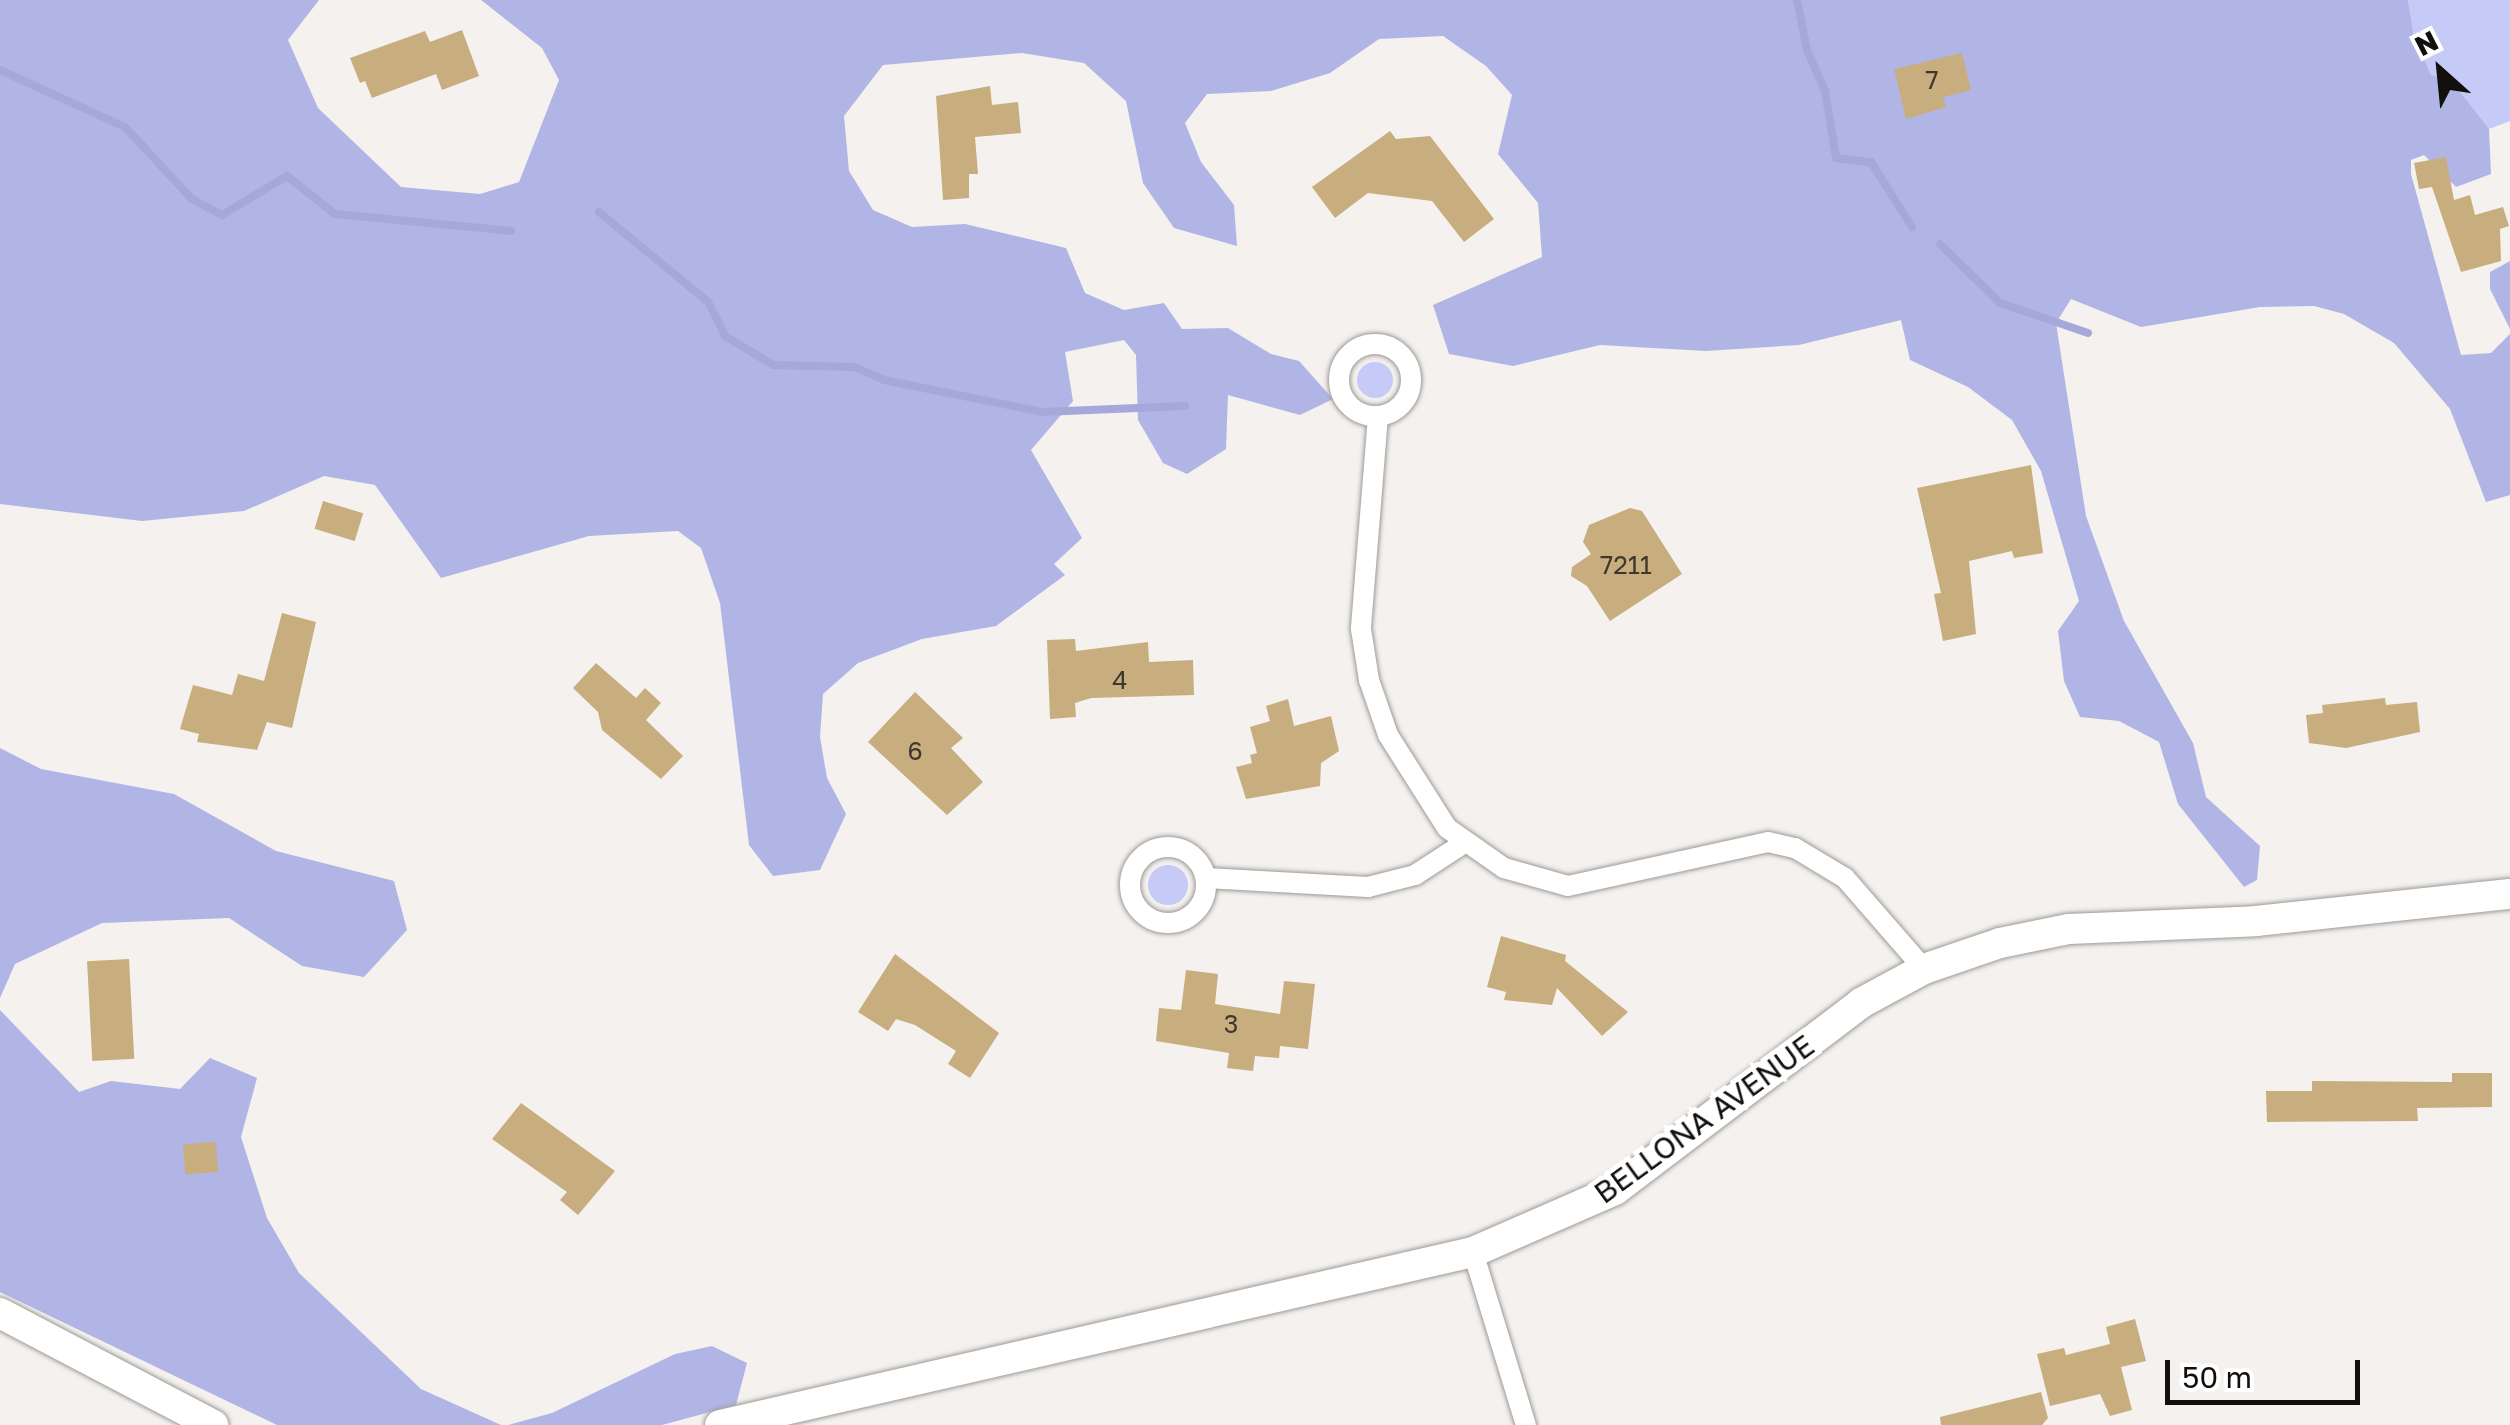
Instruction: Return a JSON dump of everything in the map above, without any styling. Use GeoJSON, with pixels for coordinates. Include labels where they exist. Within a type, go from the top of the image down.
{"type":"FeatureCollection","features":[{"type":"Feature","properties":{"kind":"main road","name":"BELLONA AVENUE"},"geometry":{"type":"LineString","coordinates":[[720,1425],[1474,1252],[1615,1190],[1861,1004],[1924,969],[2069,929],[2256,921],[2510,894]]}},
{"type":"Feature","properties":{"kind":"main road"},"geometry":{"type":"LineString","coordinates":[[0,1313],[213,1425]]}},
{"type":"Feature","properties":{"kind":"street"},"geometry":{"type":"LineString","coordinates":[[1378,416],[1362,630],[1370,680],[1388,734],[1416,785],[1464,843],[1504,868],[1568,886],[1768,842],[1795,848],[1823,858],[1845,878],[1924,969]]}},
{"type":"Feature","properties":{"kind":"street"},"geometry":{"type":"LineString","coordinates":[[1206,878],[1368,888],[1415,875],[1464,843]]}},
{"type":"Feature","properties":{"kind":"street"},"geometry":{"type":"LineString","coordinates":[[1474,1252],[1526,1425]]}},
{"type":"Feature","properties":{"kind":"shaded area"},"geometry":{"type":"Polygon","coordinates":[[[0,0],[319,0],[288,40],[318,108],[401,187],[480,194],[519,182],[559,80],[542,48],[481,0],[2408,0],[2414,37],[2431,75],[2452,82],[2489,129],[2491,174],[2456,187],[2424,155],[2411,160],[2411,174],[2461,355],[2491,353],[2510,334],[2510,495],[2486,502],[2450,409],[2394,343],[2344,314],[2314,306],[2260,307],[2141,327],[2071,299],[2056,323],[2086,516],[2124,621],[2193,743],[2206,797],[2260,846],[2257,880],[2244,887],[2178,804],[2159,742],[2119,721],[2080,717],[2064,681],[2058,631],[2079,601],[2041,471],[2012,420],[1968,387],[1910,360],[1901,320],[1799,345],[1706,351],[1600,345],[1513,366],[1449,354],[1433,305],[1542,257],[1538,203],[1498,154],[1512,95],[1486,66],[1443,36],[1379,39],[1330,73],[1271,91],[1207,94],[1185,123],[1201,162],[1234,205],[1237,246],[1174,228],[1143,183],[1126,101],[1084,63],[1022,53],[883,65],[844,116],[849,171],[873,210],[912,227],[965,224],[1066,248],[1085,293],[1124,310],[1164,303],[1182,329],[1228,328],[1271,354],[1299,361],[1333,399],[1300,415],[1228,395],[1226,449],[1187,474],[1163,463],[1138,420],[1136,355],[1124,340],[1065,352],[1073,401],[1031,450],[1082,538],[1054,564],[1065,575],[996,626],[922,639],[858,663],[823,694],[820,737],[827,778],[846,814],[820,870],[773,876],[749,845],[720,603],[701,548],[678,531],[589,536],[441,578],[375,485],[324,476],[244,511],[142,521],[0,504],[0,0]]]}},
{"type":"Feature","properties":{"kind":"shaded area"},"geometry":{"type":"Polygon","coordinates":[[[2408,0],[2510,0],[2510,121],[2489,129],[2431,76],[2414,37],[2408,0]]]}},
{"type":"Feature","properties":{"kind":"shaded area"},"geometry":{"type":"Polygon","coordinates":[[[2510,261],[2510,329],[2490,289],[2490,272],[2510,261]]]}},
{"type":"Feature","properties":{"kind":"shaded area"},"geometry":{"type":"Polygon","coordinates":[[[1375,362],[1388,367],[1393,380],[1388,393],[1375,398],[1362,393],[1357,380],[1362,367],[1375,362]]]}},
{"type":"Feature","properties":{"kind":"shaded area"},"geometry":{"type":"Polygon","coordinates":[[[0,748],[41,769],[174,794],[276,851],[394,881],[407,930],[364,977],[302,966],[229,918],[102,923],[15,964],[0,998],[0,748]]]}},
{"type":"Feature","properties":{"kind":"shaded area"},"geometry":{"type":"Polygon","coordinates":[[[1168,865],[1182,871],[1188,885],[1182,899],[1168,905],[1154,899],[1148,885],[1154,871],[1168,865]]]}},
{"type":"Feature","properties":{"kind":"shaded area"},"geometry":{"type":"Polygon","coordinates":[[[0,1010],[79,1092],[111,1081],[180,1089],[210,1058],[257,1078],[241,1137],[267,1218],[299,1273],[421,1389],[501,1425],[277,1425],[0,1292],[0,1010]]]}},
{"type":"Feature","properties":{"kind":"shaded area"},"geometry":{"type":"Polygon","coordinates":[[[712,1346],[747,1363],[736,1405],[662,1425],[508,1425],[552,1413],[675,1354],[712,1346]]]}},
{"type":"Feature","properties":{"kind":"building"},"geometry":{"type":"Polygon","coordinates":[[[462,30],[479,76],[442,90],[436,74],[372,98],[365,81],[360,83],[350,58],[425,31],[430,42],[462,30]]]}},
{"type":"Feature","properties":{"kind":"building"},"geometry":{"type":"Polygon","coordinates":[[[1962,53],[1971,90],[1943,97],[1946,107],[1906,119],[1894,69],[1962,53]]]}},
{"type":"Feature","properties":{"kind":"building"},"geometry":{"type":"Polygon","coordinates":[[[990,86],[992,105],[1018,102],[1021,133],[975,137],[978,174],[969,174],[969,198],[943,200],[936,96],[990,86]]]}},
{"type":"Feature","properties":{"kind":"building"},"geometry":{"type":"Polygon","coordinates":[[[1390,131],[1396,139],[1430,136],[1494,219],[1464,242],[1432,201],[1368,193],[1335,218],[1312,187],[1390,131]]]}},
{"type":"Feature","properties":{"kind":"building"},"geometry":{"type":"Polygon","coordinates":[[[2446,157],[2454,200],[2470,195],[2475,215],[2503,207],[2509,226],[2500,229],[2501,261],[2461,272],[2432,187],[2419,189],[2414,163],[2446,157]]]}},
{"type":"Feature","properties":{"kind":"building"},"geometry":{"type":"Polygon","coordinates":[[[2031,465],[2043,553],[2014,558],[2012,551],[1969,561],[1976,634],[1943,641],[1934,594],[1941,593],[1917,488],[2031,465]]]}},
{"type":"Feature","properties":{"kind":"building"},"geometry":{"type":"Polygon","coordinates":[[[323,501],[363,513],[355,541],[315,529],[323,501]]]}},
{"type":"Feature","properties":{"kind":"building"},"geometry":{"type":"Polygon","coordinates":[[[1630,508],[1642,511],[1682,574],[1610,621],[1587,586],[1571,576],[1572,567],[1591,554],[1583,542],[1589,525],[1630,508]]]}},
{"type":"Feature","properties":{"kind":"building"},"geometry":{"type":"Polygon","coordinates":[[[282,613],[316,622],[292,728],[267,722],[257,750],[197,742],[199,734],[180,729],[193,685],[232,695],[238,674],[264,681],[282,613]]]}},
{"type":"Feature","properties":{"kind":"building"},"geometry":{"type":"Polygon","coordinates":[[[1075,639],[1076,651],[1148,642],[1149,662],[1193,660],[1194,695],[1091,698],[1075,703],[1076,717],[1050,719],[1047,640],[1075,639]]]}},
{"type":"Feature","properties":{"kind":"building"},"geometry":{"type":"Polygon","coordinates":[[[596,663],[636,698],[645,688],[661,703],[646,720],[683,756],[661,779],[602,730],[598,712],[573,688],[596,663]]]}},
{"type":"Feature","properties":{"kind":"building"},"geometry":{"type":"Polygon","coordinates":[[[915,692],[963,738],[951,748],[983,782],[947,815],[868,742],[915,692]]]}},
{"type":"Feature","properties":{"kind":"building"},"geometry":{"type":"Polygon","coordinates":[[[2385,698],[2386,705],[2417,702],[2420,732],[2346,748],[2309,743],[2306,715],[2323,713],[2322,705],[2385,698]]]}},
{"type":"Feature","properties":{"kind":"building"},"geometry":{"type":"Polygon","coordinates":[[[1288,699],[1294,726],[1331,716],[1339,751],[1321,763],[1320,786],[1246,799],[1236,767],[1252,763],[1250,755],[1257,753],[1250,727],[1270,721],[1266,706],[1288,699]]]}},
{"type":"Feature","properties":{"kind":"building"},"geometry":{"type":"Polygon","coordinates":[[[1501,936],[1566,955],[1565,961],[1628,1012],[1602,1036],[1557,988],[1552,1005],[1504,1000],[1506,992],[1487,987],[1501,936]]]}},
{"type":"Feature","properties":{"kind":"building"},"geometry":{"type":"Polygon","coordinates":[[[895,954],[999,1033],[970,1078],[948,1064],[956,1051],[915,1025],[896,1019],[888,1031],[858,1012],[895,954]]]}},
{"type":"Feature","properties":{"kind":"building"},"geometry":{"type":"Polygon","coordinates":[[[129,959],[134,1059],[92,1061],[87,961],[129,959]]]}},
{"type":"Feature","properties":{"kind":"building"},"geometry":{"type":"Polygon","coordinates":[[[1186,970],[1218,974],[1215,1004],[1280,1014],[1284,981],[1315,984],[1308,1049],[1280,1046],[1279,1058],[1255,1056],[1253,1071],[1227,1068],[1229,1053],[1156,1041],[1159,1008],[1181,1010],[1186,970]]]}},
{"type":"Feature","properties":{"kind":"building"},"geometry":{"type":"Polygon","coordinates":[[[2452,1073],[2492,1073],[2492,1107],[2417,1108],[2418,1121],[2267,1122],[2266,1091],[2312,1091],[2312,1081],[2452,1082],[2452,1073]]]}},
{"type":"Feature","properties":{"kind":"building"},"geometry":{"type":"Polygon","coordinates":[[[521,1103],[615,1171],[578,1215],[560,1200],[567,1192],[492,1139],[521,1103]]]}},
{"type":"Feature","properties":{"kind":"building"},"geometry":{"type":"Polygon","coordinates":[[[216,1142],[218,1172],[185,1174],[183,1144],[216,1142]]]}},
{"type":"Feature","properties":{"kind":"building"},"geometry":{"type":"Polygon","coordinates":[[[2135,1319],[2146,1361],[2121,1367],[2132,1410],[2110,1416],[2100,1394],[2050,1406],[2037,1354],[2064,1348],[2066,1355],[2110,1344],[2106,1327],[2135,1319]]]}},
{"type":"Feature","properties":{"kind":"building"},"geometry":{"type":"Polygon","coordinates":[[[2041,1392],[2048,1418],[2042,1425],[1941,1425],[1940,1417],[2041,1392]]]}},
{"type":"Feature","properties":{"kind":"waterway"},"geometry":{"type":"LineString","coordinates":[[1797,0],[1807,50],[1825,91],[1836,158],[1871,162],[1912,227]]}},
{"type":"Feature","properties":{"kind":"waterway"},"geometry":{"type":"LineString","coordinates":[[0,70],[125,127],[192,199],[222,215],[287,176],[335,214],[511,231]]}},
{"type":"Feature","properties":{"kind":"waterway"},"geometry":{"type":"LineString","coordinates":[[599,212],[708,302],[725,336],[773,365],[854,367],[884,380],[1042,412],[1185,406]]}},
{"type":"Feature","properties":{"kind":"waterway"},"geometry":{"type":"LineString","coordinates":[[1940,244],[2000,303],[2088,333]]}}]}
